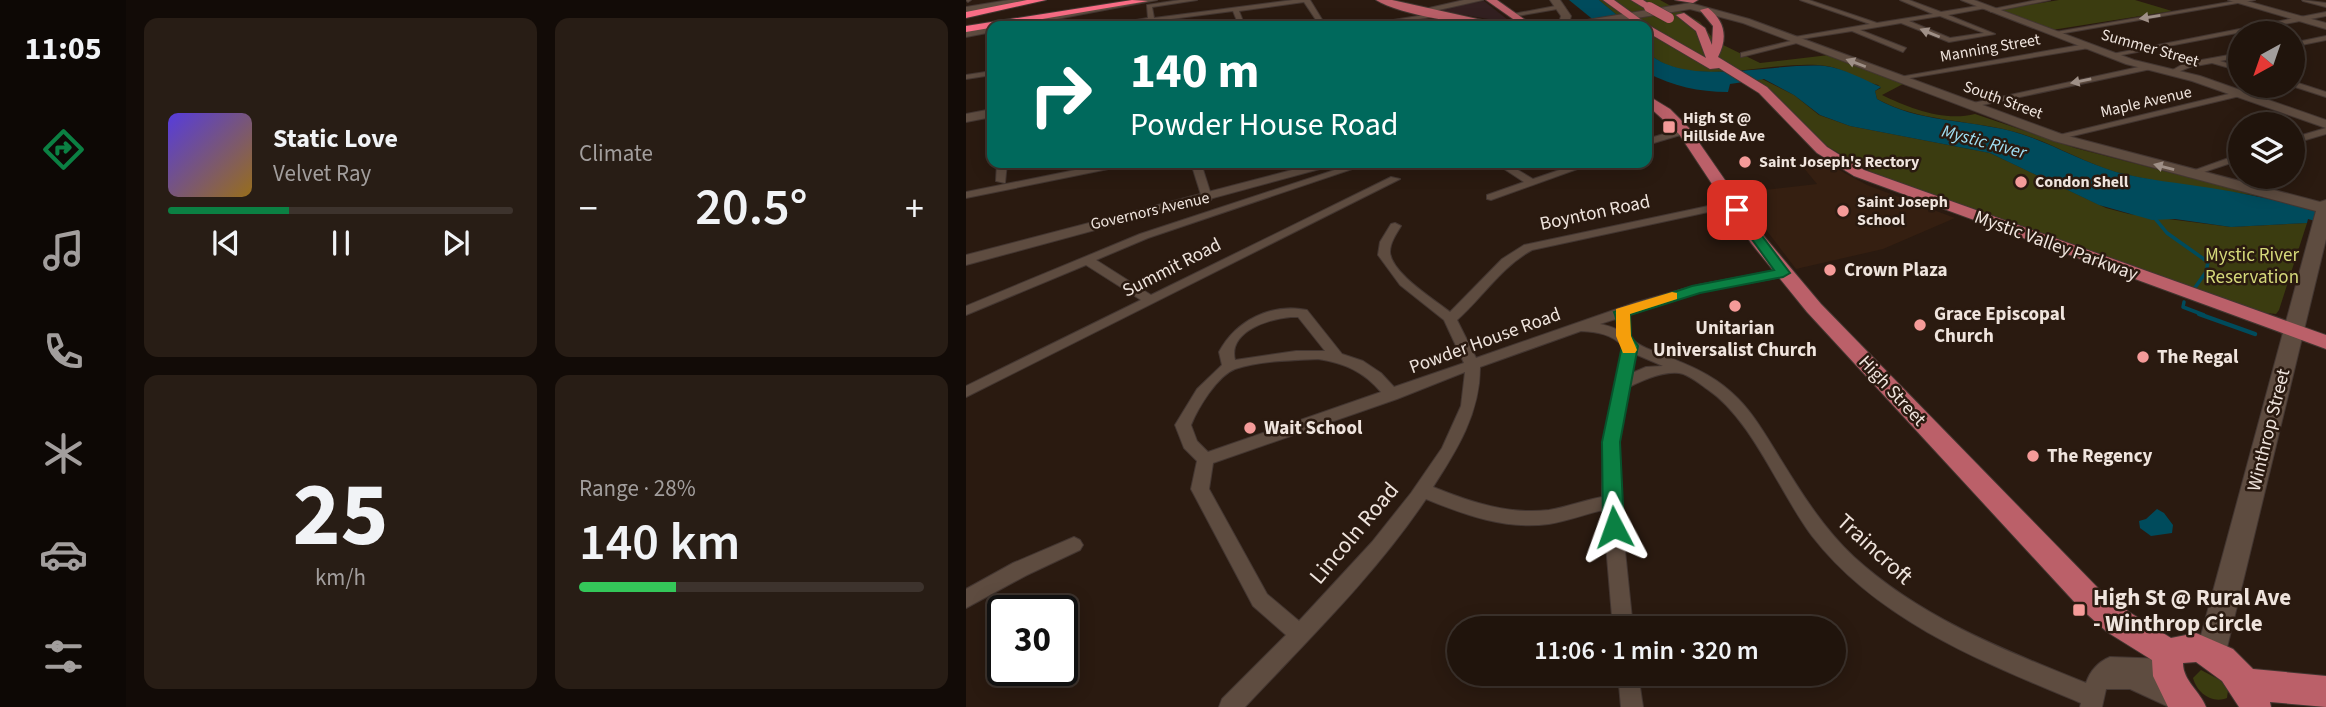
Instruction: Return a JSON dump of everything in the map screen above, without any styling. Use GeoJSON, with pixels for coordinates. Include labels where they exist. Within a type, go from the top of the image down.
{"type":"FeatureCollection","features":[{"type":"Feature","properties":{"kind":"highway"},"geometry":{"type":"LineString","coordinates":[[966,22],[1041,0]]}},
{"type":"Feature","properties":{"kind":"highway"},"geometry":{"type":"LineString","coordinates":[[966,22],[1077,0]]}},
{"type":"Feature","properties":{"kind":"highway"},"geometry":{"type":"LineString","coordinates":[[966,22],[1100,0]]}},
{"type":"Feature","properties":{"kind":"highway"},"geometry":{"type":"LineString","coordinates":[[966,22],[1148,2]]}},
{"type":"Feature","properties":{"kind":"main road"},"geometry":{"type":"LineString","coordinates":[[1381,0],[1472,21]]}},
{"type":"Feature","properties":{"kind":"main road"},"geometry":{"type":"LineString","coordinates":[[1491,0],[1521,21]]}},
{"type":"Feature","properties":{"kind":"main road"},"geometry":{"type":"LineString","coordinates":[[1608,0],[1634,21]]}},
{"type":"Feature","properties":{"kind":"main road","name":"Mystic Valley Parkway"},"geometry":{"type":"LineString","coordinates":[[1636,0],[1676,10],[1701,56],[1769,98],[1822,150],[1865,175],[2326,342]]}},
{"type":"Feature","properties":{"kind":"main road"},"geometry":{"type":"LineString","coordinates":[[1699,3],[1717,20],[1720,28],[1718,66]]}},
{"type":"Feature","properties":{"kind":"main road"},"geometry":{"type":"LineString","coordinates":[[1652,30],[1718,66]]}},
{"type":"Feature","properties":{"kind":"main road","name":"High Street"},"geometry":{"type":"LineString","coordinates":[[1652,103],[1684,131],[1732,204],[1783,273],[2089,598],[2168,662]]}},
{"type":"Feature","properties":{"kind":"main road"},"geometry":{"type":"LineString","coordinates":[[2189,706],[2175,690],[2168,662],[2185,648],[2212,654],[2236,670],[2251,696],[2326,692]]}},
{"type":"Feature","properties":{"kind":"street"},"geometry":{"type":"LineString","coordinates":[[966,22],[1026,0]]}},
{"type":"Feature","properties":{"kind":"street"},"geometry":{"type":"LineString","coordinates":[[1053,21],[1148,2],[1194,0]]}},
{"type":"Feature","properties":{"kind":"street"},"geometry":{"type":"LineString","coordinates":[[1200,0],[1205,13]]}},
{"type":"Feature","properties":{"kind":"street"},"geometry":{"type":"LineString","coordinates":[[1143,21],[1306,0],[1320,21]]}},
{"type":"Feature","properties":{"kind":"street"},"geometry":{"type":"LineString","coordinates":[[1421,11],[1478,0]]}},
{"type":"Feature","properties":{"kind":"street"},"geometry":{"type":"LineString","coordinates":[[1803,0],[1879,24]]}},
{"type":"Feature","properties":{"kind":"street"},"geometry":{"type":"LineString","coordinates":[[1901,21],[1949,40],[1992,34],[1903,0]]}},
{"type":"Feature","properties":{"kind":"street","name":"Summer Street"},"geometry":{"type":"LineString","coordinates":[[1966,0],[2111,55],[2228,89]]}},
{"type":"Feature","properties":{"kind":"street"},"geometry":{"type":"LineString","coordinates":[[1744,55],[1795,40],[1879,24],[2047,0]]}},
{"type":"Feature","properties":{"kind":"street"},"geometry":{"type":"LineString","coordinates":[[2305,0],[2326,5]]}},
{"type":"Feature","properties":{"kind":"street"},"geometry":{"type":"LineString","coordinates":[[2053,33],[2242,1],[2326,26]]}},
{"type":"Feature","properties":{"kind":"street"},"geometry":{"type":"LineString","coordinates":[[1148,2],[1151,20]]}},
{"type":"Feature","properties":{"kind":"street"},"geometry":{"type":"LineString","coordinates":[[1607,21],[1699,3]]}},
{"type":"Feature","properties":{"kind":"street","name":"South Street"},"geometry":{"type":"LineString","coordinates":[[1628,18],[1699,3],[2056,137],[2324,213]]}},
{"type":"Feature","properties":{"kind":"street"},"geometry":{"type":"LineString","coordinates":[[1235,9],[1240,21]]}},
{"type":"Feature","properties":{"kind":"street"},"geometry":{"type":"LineString","coordinates":[[2111,55],[2326,14]]}},
{"type":"Feature","properties":{"kind":"street"},"geometry":{"type":"LineString","coordinates":[[1394,21],[1437,15]]}},
{"type":"Feature","properties":{"kind":"street"},"geometry":{"type":"LineString","coordinates":[[1511,15],[1563,15],[1586,21]]}},
{"type":"Feature","properties":{"kind":"street"},"geometry":{"type":"LineString","coordinates":[[966,22],[987,28]]}},
{"type":"Feature","properties":{"kind":"street"},"geometry":{"type":"LineString","coordinates":[[1852,29],[1903,50]]}},
{"type":"Feature","properties":{"kind":"street"},"geometry":{"type":"LineString","coordinates":[[2305,42],[2326,38]]}},
{"type":"Feature","properties":{"kind":"street"},"geometry":{"type":"LineString","coordinates":[[2305,42],[2326,47]]}},
{"type":"Feature","properties":{"kind":"street","name":"Manning Street"},"geometry":{"type":"LineString","coordinates":[[1898,78],[2086,46]]}},
{"type":"Feature","properties":{"kind":"street"},"geometry":{"type":"LineString","coordinates":[[2173,72],[2228,57]]}},
{"type":"Feature","properties":{"kind":"street"},"geometry":{"type":"LineString","coordinates":[[2210,60],[2228,65]]}},
{"type":"Feature","properties":{"kind":"street"},"geometry":{"type":"LineString","coordinates":[[1968,105],[2148,67]]}},
{"type":"Feature","properties":{"kind":"street"},"geometry":{"type":"LineString","coordinates":[[966,77],[987,74]]}},
{"type":"Feature","properties":{"kind":"street"},"geometry":{"type":"LineString","coordinates":[[2305,88],[2326,95]]}},
{"type":"Feature","properties":{"kind":"street","name":"Maple Avenue"},"geometry":{"type":"LineString","coordinates":[[2056,137],[2228,96]]}},
{"type":"Feature","properties":{"kind":"street","name":"Summer Street"},"geometry":{"type":"LineString","coordinates":[[2255,98],[2326,124]]}},
{"type":"Feature","properties":{"kind":"street"},"geometry":{"type":"LineString","coordinates":[[966,118],[987,114]]}},
{"type":"Feature","properties":{"kind":"street"},"geometry":{"type":"LineString","coordinates":[[1652,141],[1684,131]]}},
{"type":"Feature","properties":{"kind":"street"},"geometry":{"type":"LineString","coordinates":[[2305,137],[2326,131]]}},
{"type":"Feature","properties":{"kind":"street"},"geometry":{"type":"LineString","coordinates":[[2189,174],[2228,162]]}},
{"type":"Feature","properties":{"kind":"street"},"geometry":{"type":"LineString","coordinates":[[1001,181],[1002,168]]}},
{"type":"Feature","properties":{"kind":"street"},"geometry":{"type":"LineString","coordinates":[[966,195],[1098,168]]}},
{"type":"Feature","properties":{"kind":"street"},"geometry":{"type":"LineString","coordinates":[[1198,168],[1207,193]]}},
{"type":"Feature","properties":{"kind":"street","name":"Governors Avenue"},"geometry":{"type":"LineString","coordinates":[[966,260],[1293,168]]}},
{"type":"Feature","properties":{"kind":"street","name":"Governors Avenue"},"geometry":{"type":"LineString","coordinates":[[966,250],[1041,228],[1314,168]]}},
{"type":"Feature","properties":{"kind":"street"},"geometry":{"type":"LineString","coordinates":[[966,311],[1143,236],[1350,168]]}},
{"type":"Feature","properties":{"kind":"street"},"geometry":{"type":"LineString","coordinates":[[1508,168],[1531,182]]}},
{"type":"Feature","properties":{"kind":"street"},"geometry":{"type":"LineString","coordinates":[[1491,197],[1574,168]]}},
{"type":"Feature","properties":{"kind":"street","name":"Summit Road"},"geometry":{"type":"LineString","coordinates":[[966,392],[1395,179]]}},
{"type":"Feature","properties":{"kind":"street"},"geometry":{"type":"LineString","coordinates":[[979,192],[1001,181],[1016,184]]}},
{"type":"Feature","properties":{"kind":"street","name":"Boynton Road"},"geometry":{"type":"LineString","coordinates":[[1451,318],[1472,300],[1504,262],[1528,247],[1732,204]]}},
{"type":"Feature","properties":{"kind":"street","name":"Winthrop Street"},"geometry":{"type":"LineString","coordinates":[[2212,654],[2324,213]]}},
{"type":"Feature","properties":{"kind":"street"},"geometry":{"type":"LineString","coordinates":[[1395,226],[1384,246],[1386,259],[1424,301],[1451,318],[1473,367]]}},
{"type":"Feature","properties":{"kind":"street"},"geometry":{"type":"LineString","coordinates":[[1086,259],[1150,300]]}},
{"type":"Feature","properties":{"kind":"street","name":"Powder House Road"},"geometry":{"type":"LineString","coordinates":[[1205,459],[1473,367],[1622,312],[1698,289],[1783,273]]}},
{"type":"Feature","properties":{"kind":"street"},"geometry":{"type":"LineString","coordinates":[[1622,312],[1627,341],[1611,442],[1611,502],[1622,616]]}},
{"type":"Feature","properties":{"kind":"street"},"geometry":{"type":"LineString","coordinates":[[1229,366],[1226,352],[1234,336],[1260,318],[1276,313],[1303,313],[1336,355]]}},
{"type":"Feature","properties":{"kind":"street","name":"Traincroft"},"geometry":{"type":"LineString","coordinates":[[1581,327],[1605,329],[1681,371],[1709,383],[1734,404],[1809,520],[1847,562],[1874,586],[1956,637],[2094,694]]}},
{"type":"Feature","properties":{"kind":"street"},"geometry":{"type":"LineString","coordinates":[[1299,634],[1261,600],[1200,489],[1205,459],[1190,444],[1183,425],[1189,410],[1206,388],[1229,366],[1288,355],[1336,355],[1363,365],[1381,378],[1392,395]]}},
{"type":"Feature","properties":{"kind":"street","name":"Lincoln Road"},"geometry":{"type":"LineString","coordinates":[[1230,707],[1360,568],[1440,465],[1461,427],[1473,392],[1473,367]]}},
{"type":"Feature","properties":{"kind":"street","name":"Traincroft"},"geometry":{"type":"LineString","coordinates":[[1622,385],[1646,372],[1681,371]]}},
{"type":"Feature","properties":{"kind":"street"},"geometry":{"type":"LineString","coordinates":[[1422,490],[1466,508],[1518,518],[1559,515],[1611,502]]}},
{"type":"Feature","properties":{"kind":"street"},"geometry":{"type":"LineString","coordinates":[[966,599],[1020,569],[1074,545]]}},
{"type":"Feature","properties":{"kind":"street"},"geometry":{"type":"LineString","coordinates":[[2094,694],[2110,667],[2168,662]]}},
{"type":"Feature","properties":{"kind":"street"},"geometry":{"type":"LineString","coordinates":[[2094,694],[2115,677],[2145,682],[2189,706]]}},
{"type":"Feature","properties":{"kind":"street"},"geometry":{"type":"LineString","coordinates":[[1629,686],[1632,707]]}},
{"type":"Feature","properties":{"kind":"shaded area"},"geometry":{"type":"Polygon","coordinates":[[[1484,1],[1508,20],[1436,10],[1484,1]]]}},
{"type":"Feature","properties":{"kind":"shaded area","name":"Saint Joseph School"},"geometry":{"type":"Polygon","coordinates":[[[1828,164],[1867,185],[1955,218],[1883,249],[1796,269],[1738,193],[1817,184],[1803,167],[1828,164]]]}},
{"type":"Feature","properties":{"kind":"green space"},"geometry":{"type":"Polygon","coordinates":[[[1599,0],[1660,0],[1700,22],[1715,41],[1760,63],[1829,55],[1903,84],[1882,95],[1915,109],[1951,116],[1975,114],[2075,148],[2268,198],[2172,184],[2116,172],[2025,135],[1909,112],[1877,99],[1875,91],[1881,88],[1878,85],[1827,66],[1782,66],[1708,72],[1685,70],[1665,64],[1652,55],[1652,21],[1624,21],[1599,0]]]}},
{"type":"Feature","properties":{"kind":"green space"},"geometry":{"type":"Polygon","coordinates":[[[2059,0],[2135,0],[2172,11],[2052,30],[1998,10],[2059,0]]]}},
{"type":"Feature","properties":{"kind":"green space","name":"Mystic River Reservation"},"geometry":{"type":"Polygon","coordinates":[[[1760,78],[1794,95],[1819,115],[1850,126],[1990,153],[2106,208],[2129,214],[2231,227],[2307,223],[2279,310],[2276,314],[2258,312],[1880,177],[1823,144],[1752,79],[1760,78]]]}},
{"type":"Feature","properties":{"kind":"green space"},"geometry":{"type":"Polygon","coordinates":[[[2201,670],[2222,681],[2228,690],[2227,698],[2216,700],[2202,693],[2193,678],[2201,670]]]}},
{"type":"Feature","properties":{"kind":"water"},"geometry":{"type":"Polygon","coordinates":[[[1569,0],[1599,0],[1624,21],[1595,21],[1569,0]]]}},
{"type":"Feature","properties":{"kind":"water","name":"Mystic River"},"geometry":{"type":"Polygon","coordinates":[[[1652,55],[1664,63],[1707,72],[1804,66],[1832,67],[1881,87],[1875,91],[1877,99],[1892,107],[1926,116],[2011,131],[2116,172],[2240,193],[2326,212],[2326,224],[2308,219],[2307,223],[2231,227],[2175,219],[2152,220],[2099,205],[1990,153],[1850,126],[1820,115],[1794,95],[1764,79],[1730,84],[1728,92],[1706,91],[1652,75],[1652,55]]]}},
{"type":"Feature","properties":{"kind":"water"},"geometry":{"type":"Polygon","coordinates":[[[2157,509],[2164,513],[2173,525],[2172,533],[2151,536],[2140,528],[2139,521],[2146,519],[2157,509]]]}},
{"type":"Feature","properties":{"kind":"waterway"},"geometry":{"type":"LineString","coordinates":[[2153,216],[2167,233],[2208,262],[2206,272],[2194,289]]}},
{"type":"Feature","properties":{"kind":"waterway"},"geometry":{"type":"LineString","coordinates":[[2184,302],[2183,307],[2204,315]]}},
{"type":"Feature","properties":{"kind":"waterway"},"geometry":{"type":"LineString","coordinates":[[2199,314],[2255,334]]}},
{"type":"Feature","properties":{"kind":"slow traffic"},"geometry":{"type":"LineString","coordinates":[[1629,350],[1630,346],[1623,336],[1625,319],[1622,312],[1672,296]]}},
{"type":"Feature","properties":{"kind":"place","name":"High St @ Hillside Ave"},"geometry":{"type":"Point","coordinates":[1669,127]}},
{"type":"Feature","properties":{"kind":"place","name":"Saint Joseph's Rectory"},"geometry":{"type":"Point","coordinates":[1745,162]}},
{"type":"Feature","properties":{"kind":"place","name":"Condon Shell"},"geometry":{"type":"Point","coordinates":[2021,182]}},
{"type":"Feature","properties":{"kind":"place","name":"Saint Joseph School"},"geometry":{"type":"Point","coordinates":[1843,211]}},
{"type":"Feature","properties":{"kind":"place","name":"Crown Plaza"},"geometry":{"type":"Point","coordinates":[1830,270]}},
{"type":"Feature","properties":{"kind":"place","name":"Unitarian Universalist Church"},"geometry":{"type":"Point","coordinates":[1735,306]}},
{"type":"Feature","properties":{"kind":"place","name":"Grace Episcopal Church"},"geometry":{"type":"Point","coordinates":[1920,325]}},
{"type":"Feature","properties":{"kind":"place","name":"The Regal"},"geometry":{"type":"Point","coordinates":[2143,357]}},
{"type":"Feature","properties":{"kind":"place","name":"Wait School"},"geometry":{"type":"Point","coordinates":[1250,428]}},
{"type":"Feature","properties":{"kind":"place","name":"The Regency"},"geometry":{"type":"Point","coordinates":[2033,456]}},
{"type":"Feature","properties":{"kind":"place","name":"High St @ Rural Ave - Winthrop Circle"},"geometry":{"type":"Point","coordinates":[2079,610]}},
{"type":"Feature","properties":{"kind":"route"},"geometry":{"type":"LineString","coordinates":[[1614,527],[1611,502],[1611,442],[1630,346],[1623,336],[1625,319],[1622,312],[1698,289],[1783,273],[1737,210]]}}]}
